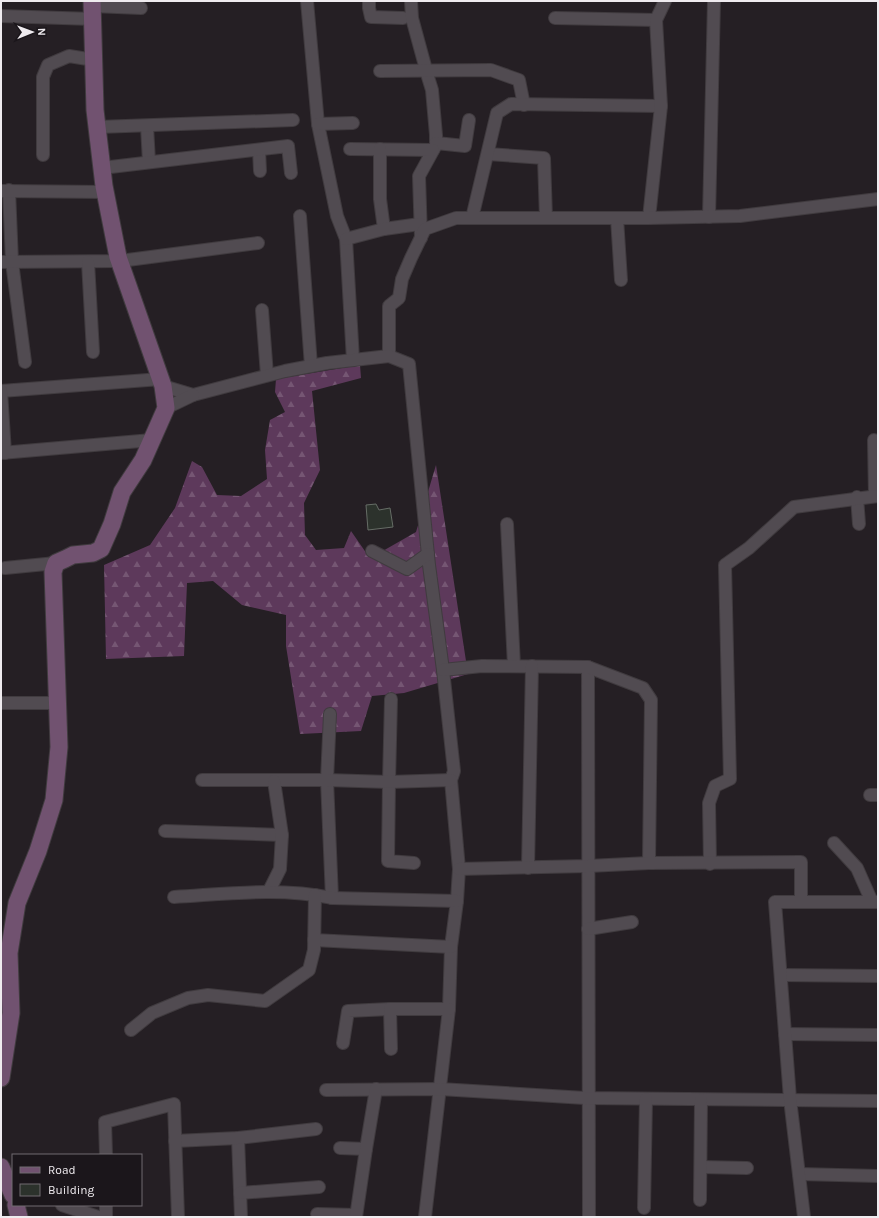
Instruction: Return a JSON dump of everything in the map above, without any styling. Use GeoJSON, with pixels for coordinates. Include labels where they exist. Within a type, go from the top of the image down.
{"type":"FeatureCollection","features":[{"type":"Feature","properties":{"kind":"main road"},"geometry":{"type":"LineString","coordinates":[[1,1078],[4,1042],[11,1013],[7,930],[38,851],[54,800],[59,747],[53,572],[56,563],[73,555],[93,553],[100,549],[112,524],[122,492],[144,460],[166,408],[162,383],[120,261],[105,192],[95,110],[93,9]]}},
{"type":"Feature","properties":{"kind":"main road"},"geometry":{"type":"LineString","coordinates":[[1,1167],[12,1193]]}},
{"type":"Feature","properties":{"kind":"street"},"geometry":{"type":"LineString","coordinates":[[307,1],[318,124],[337,216],[346,239],[353,360]]}},
{"type":"Feature","properties":{"kind":"street"},"geometry":{"type":"LineString","coordinates":[[369,1],[371,17],[403,18]]}},
{"type":"Feature","properties":{"kind":"street"},"geometry":{"type":"LineString","coordinates":[[411,1],[412,18],[432,90],[436,134],[434,147],[419,176],[421,238]]}},
{"type":"Feature","properties":{"kind":"street"},"geometry":{"type":"LineString","coordinates":[[649,218],[661,106],[656,20],[665,1]]}},
{"type":"Feature","properties":{"kind":"street"},"geometry":{"type":"LineString","coordinates":[[709,217],[714,1]]}},
{"type":"Feature","properties":{"kind":"street"},"geometry":{"type":"LineString","coordinates":[[1,16],[93,9],[141,8]]}},
{"type":"Feature","properties":{"kind":"street"},"geometry":{"type":"LineString","coordinates":[[555,18],[656,20]]}},
{"type":"Feature","properties":{"kind":"street"},"geometry":{"type":"LineString","coordinates":[[42,155],[43,77],[48,65],[69,56],[94,60]]}},
{"type":"Feature","properties":{"kind":"street"},"geometry":{"type":"LineString","coordinates":[[380,71],[491,70],[519,80],[524,105]]}},
{"type":"Feature","properties":{"kind":"street"},"geometry":{"type":"LineString","coordinates":[[472,218],[497,113],[511,104],[661,106]]}},
{"type":"Feature","properties":{"kind":"street"},"geometry":{"type":"LineString","coordinates":[[98,127],[293,120]]}},
{"type":"Feature","properties":{"kind":"street"},"geometry":{"type":"LineString","coordinates":[[350,149],[465,146],[469,120]]}},
{"type":"Feature","properties":{"kind":"street"},"geometry":{"type":"LineString","coordinates":[[318,124],[353,123]]}},
{"type":"Feature","properties":{"kind":"street"},"geometry":{"type":"LineString","coordinates":[[147,126],[149,162]]}},
{"type":"Feature","properties":{"kind":"street"},"geometry":{"type":"LineString","coordinates":[[102,168],[288,146],[291,173]]}},
{"type":"Feature","properties":{"kind":"street"},"geometry":{"type":"LineString","coordinates":[[380,149],[380,199],[384,229]]}},
{"type":"Feature","properties":{"kind":"street"},"geometry":{"type":"LineString","coordinates":[[259,150],[260,171]]}},
{"type":"Feature","properties":{"kind":"street"},"geometry":{"type":"LineString","coordinates":[[488,154],[544,158],[546,218]]}},
{"type":"Feature","properties":{"kind":"street"},"geometry":{"type":"LineString","coordinates":[[25,362],[7,262],[5,191],[105,192]]}},
{"type":"Feature","properties":{"kind":"street"},"geometry":{"type":"LineString","coordinates":[[389,356],[389,306],[399,298],[402,279],[421,238],[426,229],[456,218],[649,218],[740,216],[878,199]]}},
{"type":"Feature","properties":{"kind":"street"},"geometry":{"type":"LineString","coordinates":[[300,216],[311,366]]}},
{"type":"Feature","properties":{"kind":"street"},"geometry":{"type":"LineString","coordinates":[[617,218],[621,280]]}},
{"type":"Feature","properties":{"kind":"street"},"geometry":{"type":"LineString","coordinates":[[346,239],[384,229],[420,224]]}},
{"type":"Feature","properties":{"kind":"street"},"geometry":{"type":"LineString","coordinates":[[7,262],[120,261],[258,243]]}},
{"type":"Feature","properties":{"kind":"street"},"geometry":{"type":"LineString","coordinates":[[88,262],[93,352]]}},
{"type":"Feature","properties":{"kind":"street"},"geometry":{"type":"LineString","coordinates":[[262,310],[267,375]]}},
{"type":"Feature","properties":{"kind":"street"},"geometry":{"type":"LineString","coordinates":[[166,408],[193,395],[267,375],[311,366],[389,356],[409,364],[428,554],[454,771],[451,780],[459,869],[457,901],[451,947],[449,1009],[425,1217]]}},
{"type":"Feature","properties":{"kind":"street"},"geometry":{"type":"LineString","coordinates":[[152,440],[3,453],[1,391],[162,383],[193,395]]}},
{"type":"Feature","properties":{"kind":"street"},"geometry":{"type":"LineString","coordinates":[[710,864],[709,803],[715,786],[730,778],[725,565],[749,548],[794,507],[857,497],[876,496],[874,440]]}},
{"type":"Feature","properties":{"kind":"street"},"geometry":{"type":"LineString","coordinates":[[857,497],[859,524]]}},
{"type":"Feature","properties":{"kind":"street"},"geometry":{"type":"LineString","coordinates":[[507,524],[514,666]]}},
{"type":"Feature","properties":{"kind":"street"},"geometry":{"type":"LineString","coordinates":[[372,551],[407,569],[428,554]]}},
{"type":"Feature","properties":{"kind":"street"},"geometry":{"type":"LineString","coordinates":[[5,568],[56,563]]}},
{"type":"Feature","properties":{"kind":"street"},"geometry":{"type":"LineString","coordinates":[[443,670],[482,666],[588,667],[643,688],[651,700],[649,864]]}},
{"type":"Feature","properties":{"kind":"street"},"geometry":{"type":"LineString","coordinates":[[528,868],[532,666]]}},
{"type":"Feature","properties":{"kind":"street"},"geometry":{"type":"LineString","coordinates":[[588,667],[589,1217]]}},
{"type":"Feature","properties":{"kind":"street"},"geometry":{"type":"LineString","coordinates":[[391,699],[388,782],[388,861],[414,863]]}},
{"type":"Feature","properties":{"kind":"street"},"geometry":{"type":"LineString","coordinates":[[1,704],[57,703]]}},
{"type":"Feature","properties":{"kind":"street"},"geometry":{"type":"LineString","coordinates":[[330,714],[327,780],[332,898]]}},
{"type":"Feature","properties":{"kind":"street"},"geometry":{"type":"LineString","coordinates":[[202,780],[327,780],[388,782],[451,780]]}},
{"type":"Feature","properties":{"kind":"street"},"geometry":{"type":"LineString","coordinates":[[269,891],[280,869],[282,836],[274,781]]}},
{"type":"Feature","properties":{"kind":"street"},"geometry":{"type":"LineString","coordinates":[[165,831],[282,836]]}},
{"type":"Feature","properties":{"kind":"street"},"geometry":{"type":"LineString","coordinates":[[804,1217],[790,1099],[775,902],[875,902],[857,868],[834,843]]}},
{"type":"Feature","properties":{"kind":"street"},"geometry":{"type":"LineString","coordinates":[[459,869],[801,862],[801,902]]}},
{"type":"Feature","properties":{"kind":"street"},"geometry":{"type":"LineString","coordinates":[[174,897],[269,891],[332,898],[457,901]]}},
{"type":"Feature","properties":{"kind":"street"},"geometry":{"type":"LineString","coordinates":[[131,1030],[152,1013],[188,998],[208,995],[265,1001],[309,970],[314,950],[315,895]]}},
{"type":"Feature","properties":{"kind":"street"},"geometry":{"type":"LineString","coordinates":[[588,929],[632,922]]}},
{"type":"Feature","properties":{"kind":"street"},"geometry":{"type":"LineString","coordinates":[[314,940],[451,947]]}},
{"type":"Feature","properties":{"kind":"street"},"geometry":{"type":"LineString","coordinates":[[781,975],[878,976]]}},
{"type":"Feature","properties":{"kind":"street"},"geometry":{"type":"LineString","coordinates":[[390,1009],[391,1049]]}},
{"type":"Feature","properties":{"kind":"street"},"geometry":{"type":"LineString","coordinates":[[343,1043],[348,1011],[449,1009]]}},
{"type":"Feature","properties":{"kind":"street"},"geometry":{"type":"LineString","coordinates":[[785,1034],[878,1035]]}},
{"type":"Feature","properties":{"kind":"street"},"geometry":{"type":"LineString","coordinates":[[317,1214],[356,1216],[376,1089]]}},
{"type":"Feature","properties":{"kind":"street"},"geometry":{"type":"LineString","coordinates":[[326,1090],[440,1089],[589,1098],[878,1101]]}},
{"type":"Feature","properties":{"kind":"street"},"geometry":{"type":"LineString","coordinates":[[644,1208],[646,1099]]}},
{"type":"Feature","properties":{"kind":"street"},"geometry":{"type":"LineString","coordinates":[[700,1200],[701,1100]]}},
{"type":"Feature","properties":{"kind":"street"},"geometry":{"type":"LineString","coordinates":[[106,1154],[105,1122],[174,1104],[178,1217]]}},
{"type":"Feature","properties":{"kind":"street"},"geometry":{"type":"LineString","coordinates":[[175,1141],[238,1138],[316,1129]]}},
{"type":"Feature","properties":{"kind":"street"},"geometry":{"type":"LineString","coordinates":[[238,1138],[241,1217]]}},
{"type":"Feature","properties":{"kind":"street"},"geometry":{"type":"LineString","coordinates":[[340,1148],[366,1149]]}},
{"type":"Feature","properties":{"kind":"street"},"geometry":{"type":"LineString","coordinates":[[700,1167],[748,1168]]}},
{"type":"Feature","properties":{"kind":"street"},"geometry":{"type":"LineString","coordinates":[[799,1174],[878,1176]]}},
{"type":"Feature","properties":{"kind":"street"},"geometry":{"type":"LineString","coordinates":[[240,1193],[319,1187]]}},
{"type":"Feature","properties":{"kind":"street"},"geometry":{"type":"LineString","coordinates":[[65,1206],[98,1217]]}},
{"type":"Feature","properties":{"kind":"street"},"geometry":{"type":"LineString","coordinates":[[106,1206],[106,1217]]}},
{"type":"Feature","properties":{"kind":"green space"},"geometry":{"type":"Polygon","coordinates":[[[360,365],[361,378],[312,391],[320,470],[304,503],[305,535],[316,550],[344,548],[351,531],[369,557],[381,552],[416,532],[436,465],[468,674],[404,693],[372,696],[361,731],[300,734],[286,646],[286,615],[242,605],[213,581],[187,583],[184,656],[106,659],[104,565],[150,545],[175,508],[192,461],[202,467],[217,495],[241,496],[267,479],[265,450],[270,420],[285,412],[275,392],[276,379],[360,365]]]}},
{"type":"Feature","properties":{"kind":"building"},"geometry":{"type":"Polygon","coordinates":[[[376,504],[379,510],[390,508],[393,527],[368,530],[366,505],[376,504]]]}}]}
